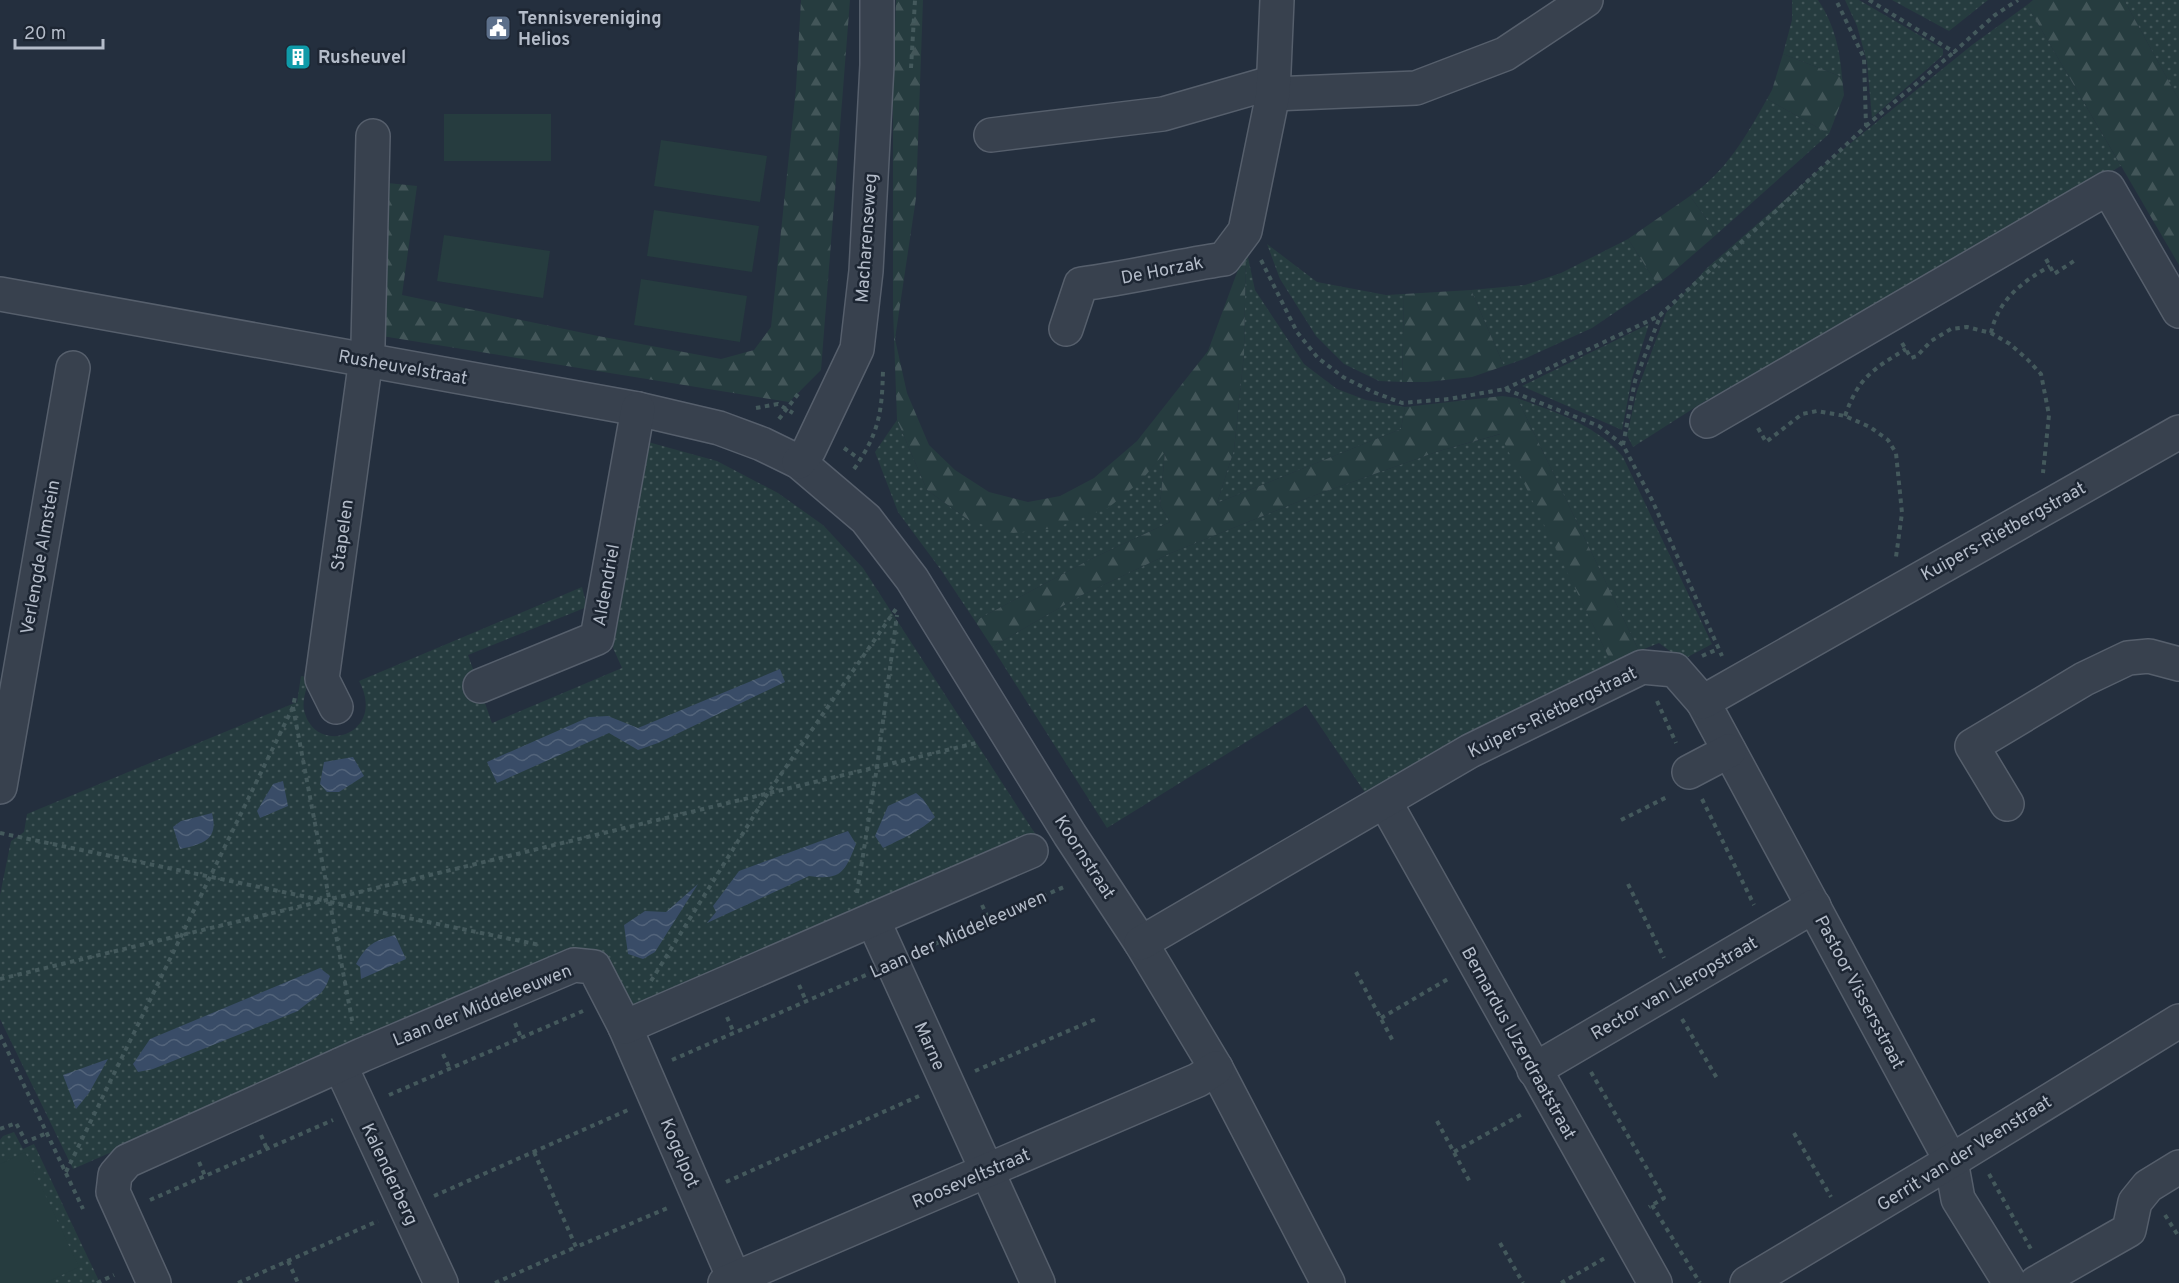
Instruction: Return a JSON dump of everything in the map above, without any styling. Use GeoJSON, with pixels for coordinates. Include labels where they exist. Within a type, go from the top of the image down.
{"type":"FeatureCollection","features":[{"type":"Feature","properties":{"kind":"street","name":"Macharenseweg"},"geometry":{"type":"LineString","coordinates":[[799,462],[808,450],[857,349],[866,272],[877,65],[878,0]]}},
{"type":"Feature","properties":{"kind":"street","name":"De Horzak"},"geometry":{"type":"LineString","coordinates":[[1066,328],[1081,284],[1224,259],[1245,231],[1274,88],[1277,0]]}},
{"type":"Feature","properties":{"kind":"street"},"geometry":{"type":"LineString","coordinates":[[991,135],[1163,114],[1274,88],[1416,87],[1505,54],[1586,0]]}},
{"type":"Feature","properties":{"kind":"street","name":"Stapelen"},"geometry":{"type":"LineString","coordinates":[[336,707],[322,679],[366,360],[373,136]]}},
{"type":"Feature","properties":{"kind":"street"},"geometry":{"type":"LineString","coordinates":[[1707,421],[2108,188],[2179,311]]}},
{"type":"Feature","properties":{"kind":"street","name":"Rusheuvelstraat"},"geometry":{"type":"LineString","coordinates":[[0,294],[638,409],[719,428],[762,444],[799,462]]}},
{"type":"Feature","properties":{"kind":"street","name":"Verlengde Almstein"},"geometry":{"type":"LineString","coordinates":[[0,787],[3,745],[73,368]]}},
{"type":"Feature","properties":{"kind":"street","name":"Aldendriel"},"geometry":{"type":"LineString","coordinates":[[480,686],[597,638],[638,409]]}},
{"type":"Feature","properties":{"kind":"street","name":"Kuipers-Rietbergstraat"},"geometry":{"type":"LineString","coordinates":[[1141,943],[1470,751],[1642,667],[1675,670],[1703,702],[2179,432]]}},
{"type":"Feature","properties":{"kind":"street","name":"Koornstraat"},"geometry":{"type":"LineString","coordinates":[[799,462],[866,519],[912,579],[1070,835],[1141,943],[1216,1068],[1328,1283]]}},
{"type":"Feature","properties":{"kind":"street"},"geometry":{"type":"LineString","coordinates":[[2007,804],[1972,746],[2084,679],[2128,658],[2149,656],[2179,664]]}},
{"type":"Feature","properties":{"kind":"street","name":"Pastoor Vissersstraat"},"geometry":{"type":"LineString","coordinates":[[1703,702],[1814,906],[1962,1154],[1958,1199],[2010,1283]]}},
{"type":"Feature","properties":{"kind":"street"},"geometry":{"type":"LineString","coordinates":[[1682,783],[1729,751]]}},
{"type":"Feature","properties":{"kind":"street","name":"Bernardus IJzerdraatstraat"},"geometry":{"type":"LineString","coordinates":[[1385,802],[1655,1283]]}},
{"type":"Feature","properties":{"kind":"street"},"geometry":{"type":"LineString","coordinates":[[625,1027],[1031,851]]}},
{"type":"Feature","properties":{"kind":"street","name":"Rector van Lieropstraat"},"geometry":{"type":"LineString","coordinates":[[1534,1070],[1814,906]]}},
{"type":"Feature","properties":{"kind":"street","name":"Marne"},"geometry":{"type":"LineString","coordinates":[[866,922],[892,963],[1038,1283]]}},
{"type":"Feature","properties":{"kind":"street","name":"Laan der Middeleeuwen"},"geometry":{"type":"LineString","coordinates":[[154,1283],[113,1192],[115,1175],[127,1161],[351,1060],[574,964],[594,967],[625,1027]]}},
{"type":"Feature","properties":{"kind":"street","name":"Gerrit van der Veenstraat"},"geometry":{"type":"LineString","coordinates":[[1747,1283],[2179,1021]]}},
{"type":"Feature","properties":{"kind":"street","name":"Kogelpot"},"geometry":{"type":"LineString","coordinates":[[625,1027],[698,1195],[731,1282]]}},
{"type":"Feature","properties":{"kind":"street","name":"Kalenderberg"},"geometry":{"type":"LineString","coordinates":[[351,1060],[406,1209],[441,1283]]}},
{"type":"Feature","properties":{"kind":"street","name":"Rooseveltstraat"},"geometry":{"type":"LineString","coordinates":[[731,1282],[1198,1080],[1216,1068]]}},
{"type":"Feature","properties":{"kind":"street"},"geometry":{"type":"LineString","coordinates":[[2042,1280],[2129,1230],[2135,1202],[2148,1186],[2179,1167]]}},
{"type":"Feature","properties":{"kind":"path"},"geometry":{"type":"LineString","coordinates":[[1836,0],[1864,58],[1866,126]]}},
{"type":"Feature","properties":{"kind":"path"},"geometry":{"type":"LineString","coordinates":[[1869,0],[1954,52]]}},
{"type":"Feature","properties":{"kind":"path"},"geometry":{"type":"LineString","coordinates":[[1245,231],[1297,332],[1318,358],[1343,377],[1402,403],[1449,399],[1505,389],[1661,314],[1776,211],[1866,126],[1995,15],[2018,0]]}},
{"type":"Feature","properties":{"kind":"path"},"geometry":{"type":"LineString","coordinates":[[1990,333],[1993,321],[2004,302],[2016,288],[2050,266]]}},
{"type":"Feature","properties":{"kind":"path"},"geometry":{"type":"LineString","coordinates":[[1623,445],[1635,381],[1661,314]]}},
{"type":"Feature","properties":{"kind":"path"},"geometry":{"type":"LineString","coordinates":[[1888,317],[1911,358],[1917,356],[1931,341],[1951,328],[1967,327],[1990,333],[2010,344],[2041,374],[2049,415],[2043,474],[2056,501]]}},
{"type":"Feature","properties":{"kind":"path"},"geometry":{"type":"LineString","coordinates":[[1845,416],[1853,394],[1867,376],[1906,349]]}},
{"type":"Feature","properties":{"kind":"path"},"geometry":{"type":"LineString","coordinates":[[1505,389],[1599,426],[1623,445],[1652,500],[1735,684]]}},
{"type":"Feature","properties":{"kind":"path"},"geometry":{"type":"LineString","coordinates":[[1742,401],[1766,441],[1802,414],[1817,411],[1845,416],[1870,427],[1888,440],[1896,453],[1902,513],[1896,557],[1910,584]]}},
{"type":"Feature","properties":{"kind":"path"},"geometry":{"type":"LineString","coordinates":[[647,986],[768,793],[898,607],[877,767],[854,915],[866,922]]}},
{"type":"Feature","properties":{"kind":"path"},"geometry":{"type":"LineString","coordinates":[[66,1172],[293,707],[356,1040],[351,1060]]}},
{"type":"Feature","properties":{"kind":"path"},"geometry":{"type":"LineString","coordinates":[[0,979],[985,740]]}},
{"type":"Feature","properties":{"kind":"path"},"geometry":{"type":"LineString","coordinates":[[1621,820],[1682,783]]}},
{"type":"Feature","properties":{"kind":"path"},"geometry":{"type":"LineString","coordinates":[[0,833],[561,949],[574,964]]}},
{"type":"Feature","properties":{"kind":"path","name":"Laan der Middeleeuwen"},"geometry":{"type":"LineString","coordinates":[[238,1283],[534,1152],[650,1085],[892,963],[1074,882]]}},
{"type":"Feature","properties":{"kind":"path"},"geometry":{"type":"LineString","coordinates":[[1628,884],[1672,989],[1718,1080]]}},
{"type":"Feature","properties":{"kind":"path"},"geometry":{"type":"LineString","coordinates":[[1381,1018],[1474,964]]}},
{"type":"Feature","properties":{"kind":"path"},"geometry":{"type":"LineString","coordinates":[[1356,972],[1394,1043]]}},
{"type":"Feature","properties":{"kind":"path"},"geometry":{"type":"LineString","coordinates":[[495,1283],[1096,1019]]}},
{"type":"Feature","properties":{"kind":"path"},"geometry":{"type":"LineString","coordinates":[[0,1035],[85,1213]]}},
{"type":"Feature","properties":{"kind":"path"},"geometry":{"type":"LineString","coordinates":[[1561,1283],[1626,1233],[1652,1205],[1664,1198],[1575,1046]]}},
{"type":"Feature","properties":{"kind":"path"},"geometry":{"type":"LineString","coordinates":[[1454,1152],[1550,1098]]}},
{"type":"Feature","properties":{"kind":"path"},"geometry":{"type":"LineString","coordinates":[[1437,1120],[1472,1184]]}},
{"type":"Feature","properties":{"kind":"path"},"geometry":{"type":"LineString","coordinates":[[0,1129],[16,1123],[26,1142],[47,1132]]}},
{"type":"Feature","properties":{"kind":"path"},"geometry":{"type":"LineString","coordinates":[[1794,1133],[1846,1225]]}},
{"type":"Feature","properties":{"kind":"path"},"geometry":{"type":"LineString","coordinates":[[534,1152],[576,1247]]}},
{"type":"Feature","properties":{"kind":"path"},"geometry":{"type":"LineString","coordinates":[[1962,1154],[2042,1280]]}},
{"type":"Feature","properties":{"kind":"path"},"geometry":{"type":"LineString","coordinates":[[1652,1205],[1700,1283]]}},
{"type":"Feature","properties":{"kind":"path"},"geometry":{"type":"LineString","coordinates":[[1500,1243],[1523,1283]]}},
{"type":"Feature","properties":{"kind":"path"},"geometry":{"type":"LineString","coordinates":[[288,1261],[298,1283]]}},
{"type":"Feature","properties":{"kind":"path"},"geometry":{"type":"LineString","coordinates":[[109,1265],[117,1283]]}},
{"type":"Feature","properties":{"kind":"path"},"geometry":{"type":"LineString","coordinates":[[97,1283],[114,1275]]}},
{"type":"Feature","properties":{"kind":"green space"},"geometry":{"type":"Polygon","coordinates":[[[801,0],[850,0],[821,370],[789,402],[357,332],[368,181],[417,186],[402,295],[721,359],[754,350],[771,327],[796,88],[801,0]]]}},
{"type":"Feature","properties":{"kind":"green space"},"geometry":{"type":"Polygon","coordinates":[[[896,0],[923,0],[916,198],[895,339],[907,393],[929,445],[955,470],[989,492],[1028,502],[1060,496],[1094,478],[1137,441],[1208,351],[1246,248],[1244,354],[1234,450],[1217,503],[1401,429],[1405,407],[1502,396],[1517,398],[1639,651],[1612,664],[1500,434],[1439,451],[1310,497],[1171,553],[1080,596],[992,647],[975,621],[1091,559],[1170,522],[1160,505],[1165,452],[1141,481],[1108,508],[1055,528],[1013,533],[970,521],[927,490],[897,420],[893,310],[893,85],[896,0]]]}},
{"type":"Feature","properties":{"kind":"green space"},"geometry":{"type":"Polygon","coordinates":[[[1792,0],[1818,0],[1824,9],[1835,37],[1842,77],[1783,54],[1792,20],[1792,0]]]}},
{"type":"Feature","properties":{"kind":"green space"},"geometry":{"type":"Polygon","coordinates":[[[1845,0],[1859,0],[1943,49],[1943,55],[1872,118],[1867,62],[1857,26],[1845,0]]]}},
{"type":"Feature","properties":{"kind":"green space"},"geometry":{"type":"Polygon","coordinates":[[[1892,0],[1988,0],[1949,31],[1892,0]]]}},
{"type":"Feature","properties":{"kind":"green space"},"geometry":{"type":"Polygon","coordinates":[[[2033,0],[2124,0],[2179,100],[2179,265],[2027,5],[2033,0]]]}},
{"type":"Feature","properties":{"kind":"green space"},"geometry":{"type":"Polygon","coordinates":[[[2124,0],[2179,0],[2179,100],[2124,0]]]}},
{"type":"Feature","properties":{"kind":"green space"},"geometry":{"type":"Polygon","coordinates":[[[2027,5],[2121,166],[1702,403],[1633,447],[1627,435],[1637,391],[1666,313],[1707,268],[1836,155],[1972,45],[2027,5]]]}},
{"type":"Feature","properties":{"kind":"green space"},"geometry":{"type":"Polygon","coordinates":[[[1783,54],[1842,77],[1844,95],[1829,134],[1767,99],[1783,54]]]}},
{"type":"Feature","properties":{"kind":"green space"},"geometry":{"type":"Polygon","coordinates":[[[1767,99],[1829,134],[1717,234],[1690,196],[1703,187],[1724,165],[1767,99]]]}},
{"type":"Feature","properties":{"kind":"green space"},"geometry":{"type":"Polygon","coordinates":[[[444,114],[551,114],[551,161],[444,161],[444,114]]]}},
{"type":"Feature","properties":{"kind":"green space"},"geometry":{"type":"Polygon","coordinates":[[[661,140],[767,156],[760,202],[654,186],[661,140]]]}},
{"type":"Feature","properties":{"kind":"green space"},"geometry":{"type":"Polygon","coordinates":[[[1690,196],[1717,234],[1657,284],[1628,239],[1690,196]]]}},
{"type":"Feature","properties":{"kind":"green space"},"geometry":{"type":"Polygon","coordinates":[[[654,210],[759,226],[752,272],[647,256],[654,210]]]}},
{"type":"Feature","properties":{"kind":"green space"},"geometry":{"type":"Polygon","coordinates":[[[444,235],[550,251],[543,298],[437,281],[444,235]]]}},
{"type":"Feature","properties":{"kind":"green space"},"geometry":{"type":"Polygon","coordinates":[[[1628,239],[1657,284],[1592,328],[1504,366],[1471,290],[1525,285],[1561,273],[1628,239]]]}},
{"type":"Feature","properties":{"kind":"green space"},"geometry":{"type":"Polygon","coordinates":[[[1267,244],[1317,282],[1386,295],[1404,294],[1402,382],[1379,381],[1344,364],[1316,336],[1280,279],[1267,244]]]}},
{"type":"Feature","properties":{"kind":"green space"},"geometry":{"type":"Polygon","coordinates":[[[1246,248],[1255,290],[1304,364],[1337,389],[1366,400],[1405,407],[1401,429],[1217,503],[1234,450],[1244,354],[1246,248]]]}},
{"type":"Feature","properties":{"kind":"green space"},"geometry":{"type":"Polygon","coordinates":[[[641,279],[747,296],[740,342],[634,325],[641,279]]]}},
{"type":"Feature","properties":{"kind":"green space"},"geometry":{"type":"Polygon","coordinates":[[[1471,290],[1504,366],[1472,377],[1402,382],[1404,294],[1471,290]]]}},
{"type":"Feature","properties":{"kind":"green space"},"geometry":{"type":"Polygon","coordinates":[[[1649,324],[1632,378],[1622,430],[1522,386],[1649,324]]]}},
{"type":"Feature","properties":{"kind":"green space"},"geometry":{"type":"Polygon","coordinates":[[[1517,398],[1560,414],[1588,428],[1601,436],[1623,457],[1712,644],[1682,660],[1659,643],[1639,651],[1517,398]]]}},
{"type":"Feature","properties":{"kind":"green space"},"geometry":{"type":"Polygon","coordinates":[[[897,420],[927,490],[970,521],[1141,481],[1165,451],[1160,505],[1170,522],[1091,559],[975,621],[898,512],[875,452],[897,420]]]}},
{"type":"Feature","properties":{"kind":"green space"},"geometry":{"type":"Polygon","coordinates":[[[1501,434],[1612,664],[1368,797],[1306,705],[1107,828],[992,647],[1080,596],[1171,553],[1310,497],[1439,451],[1501,434]]]}},
{"type":"Feature","properties":{"kind":"green space"},"geometry":{"type":"Polygon","coordinates":[[[648,442],[717,461],[778,493],[823,525],[863,568],[1036,835],[645,1007],[635,1007],[569,952],[73,1169],[0,1019],[0,895],[11,841],[24,832],[27,814],[297,702],[301,676],[309,678],[304,698],[304,710],[311,725],[321,733],[334,736],[346,734],[357,727],[364,715],[365,700],[359,681],[582,587],[587,607],[468,655],[492,723],[622,668],[613,648],[648,442]]]}},
{"type":"Feature","properties":{"kind":"green space"},"geometry":{"type":"Polygon","coordinates":[[[14,1132],[23,1149],[34,1144],[100,1283],[0,1283],[0,1140],[3,1136],[14,1132]]]}},
{"type":"Feature","properties":{"kind":"green space"},"geometry":{"type":"Polygon","coordinates":[[[25,1152],[79,1267],[45,1283],[0,1283],[0,1164],[25,1152]]]}},
{"type":"Feature","properties":{"kind":"water"},"geometry":{"type":"Polygon","coordinates":[[[780,669],[785,682],[658,743],[638,750],[609,733],[497,783],[487,762],[589,717],[608,716],[638,728],[780,669]]]}},
{"type":"Feature","properties":{"kind":"water"},"geometry":{"type":"Polygon","coordinates":[[[353,757],[364,776],[339,792],[327,792],[320,784],[324,762],[353,757]]]}},
{"type":"Feature","properties":{"kind":"water"},"geometry":{"type":"Polygon","coordinates":[[[283,781],[288,806],[260,818],[257,811],[273,784],[283,781]]]}},
{"type":"Feature","properties":{"kind":"water"},"geometry":{"type":"Polygon","coordinates":[[[916,793],[935,817],[917,831],[883,848],[875,836],[888,806],[916,793]]]}},
{"type":"Feature","properties":{"kind":"water"},"geometry":{"type":"Polygon","coordinates":[[[212,813],[214,822],[211,835],[202,843],[180,849],[173,827],[181,821],[212,813]]]}},
{"type":"Feature","properties":{"kind":"water"},"geometry":{"type":"Polygon","coordinates":[[[848,831],[856,844],[849,861],[841,872],[829,877],[809,876],[707,923],[716,912],[713,906],[739,871],[848,831]]]}},
{"type":"Feature","properties":{"kind":"water"},"geometry":{"type":"Polygon","coordinates":[[[698,884],[655,952],[643,959],[628,954],[624,925],[645,911],[666,912],[698,884]]]}},
{"type":"Feature","properties":{"kind":"water"},"geometry":{"type":"Polygon","coordinates":[[[395,935],[406,959],[361,979],[360,967],[356,964],[364,952],[376,942],[395,935]]]}},
{"type":"Feature","properties":{"kind":"water"},"geometry":{"type":"Polygon","coordinates":[[[320,968],[330,976],[324,989],[298,1011],[153,1069],[138,1072],[133,1064],[150,1039],[320,968]]]}},
{"type":"Feature","properties":{"kind":"water"},"geometry":{"type":"Polygon","coordinates":[[[108,1059],[89,1093],[76,1109],[63,1075],[108,1059]]]}},
{"type":"Feature","properties":{"kind":"place","name":"Tennisvereniging Helios"},"geometry":{"type":"Point","coordinates":[498,28]}},
{"type":"Feature","properties":{"kind":"place","name":"Rusheuvel"},"geometry":{"type":"Point","coordinates":[298,57]}}]}
